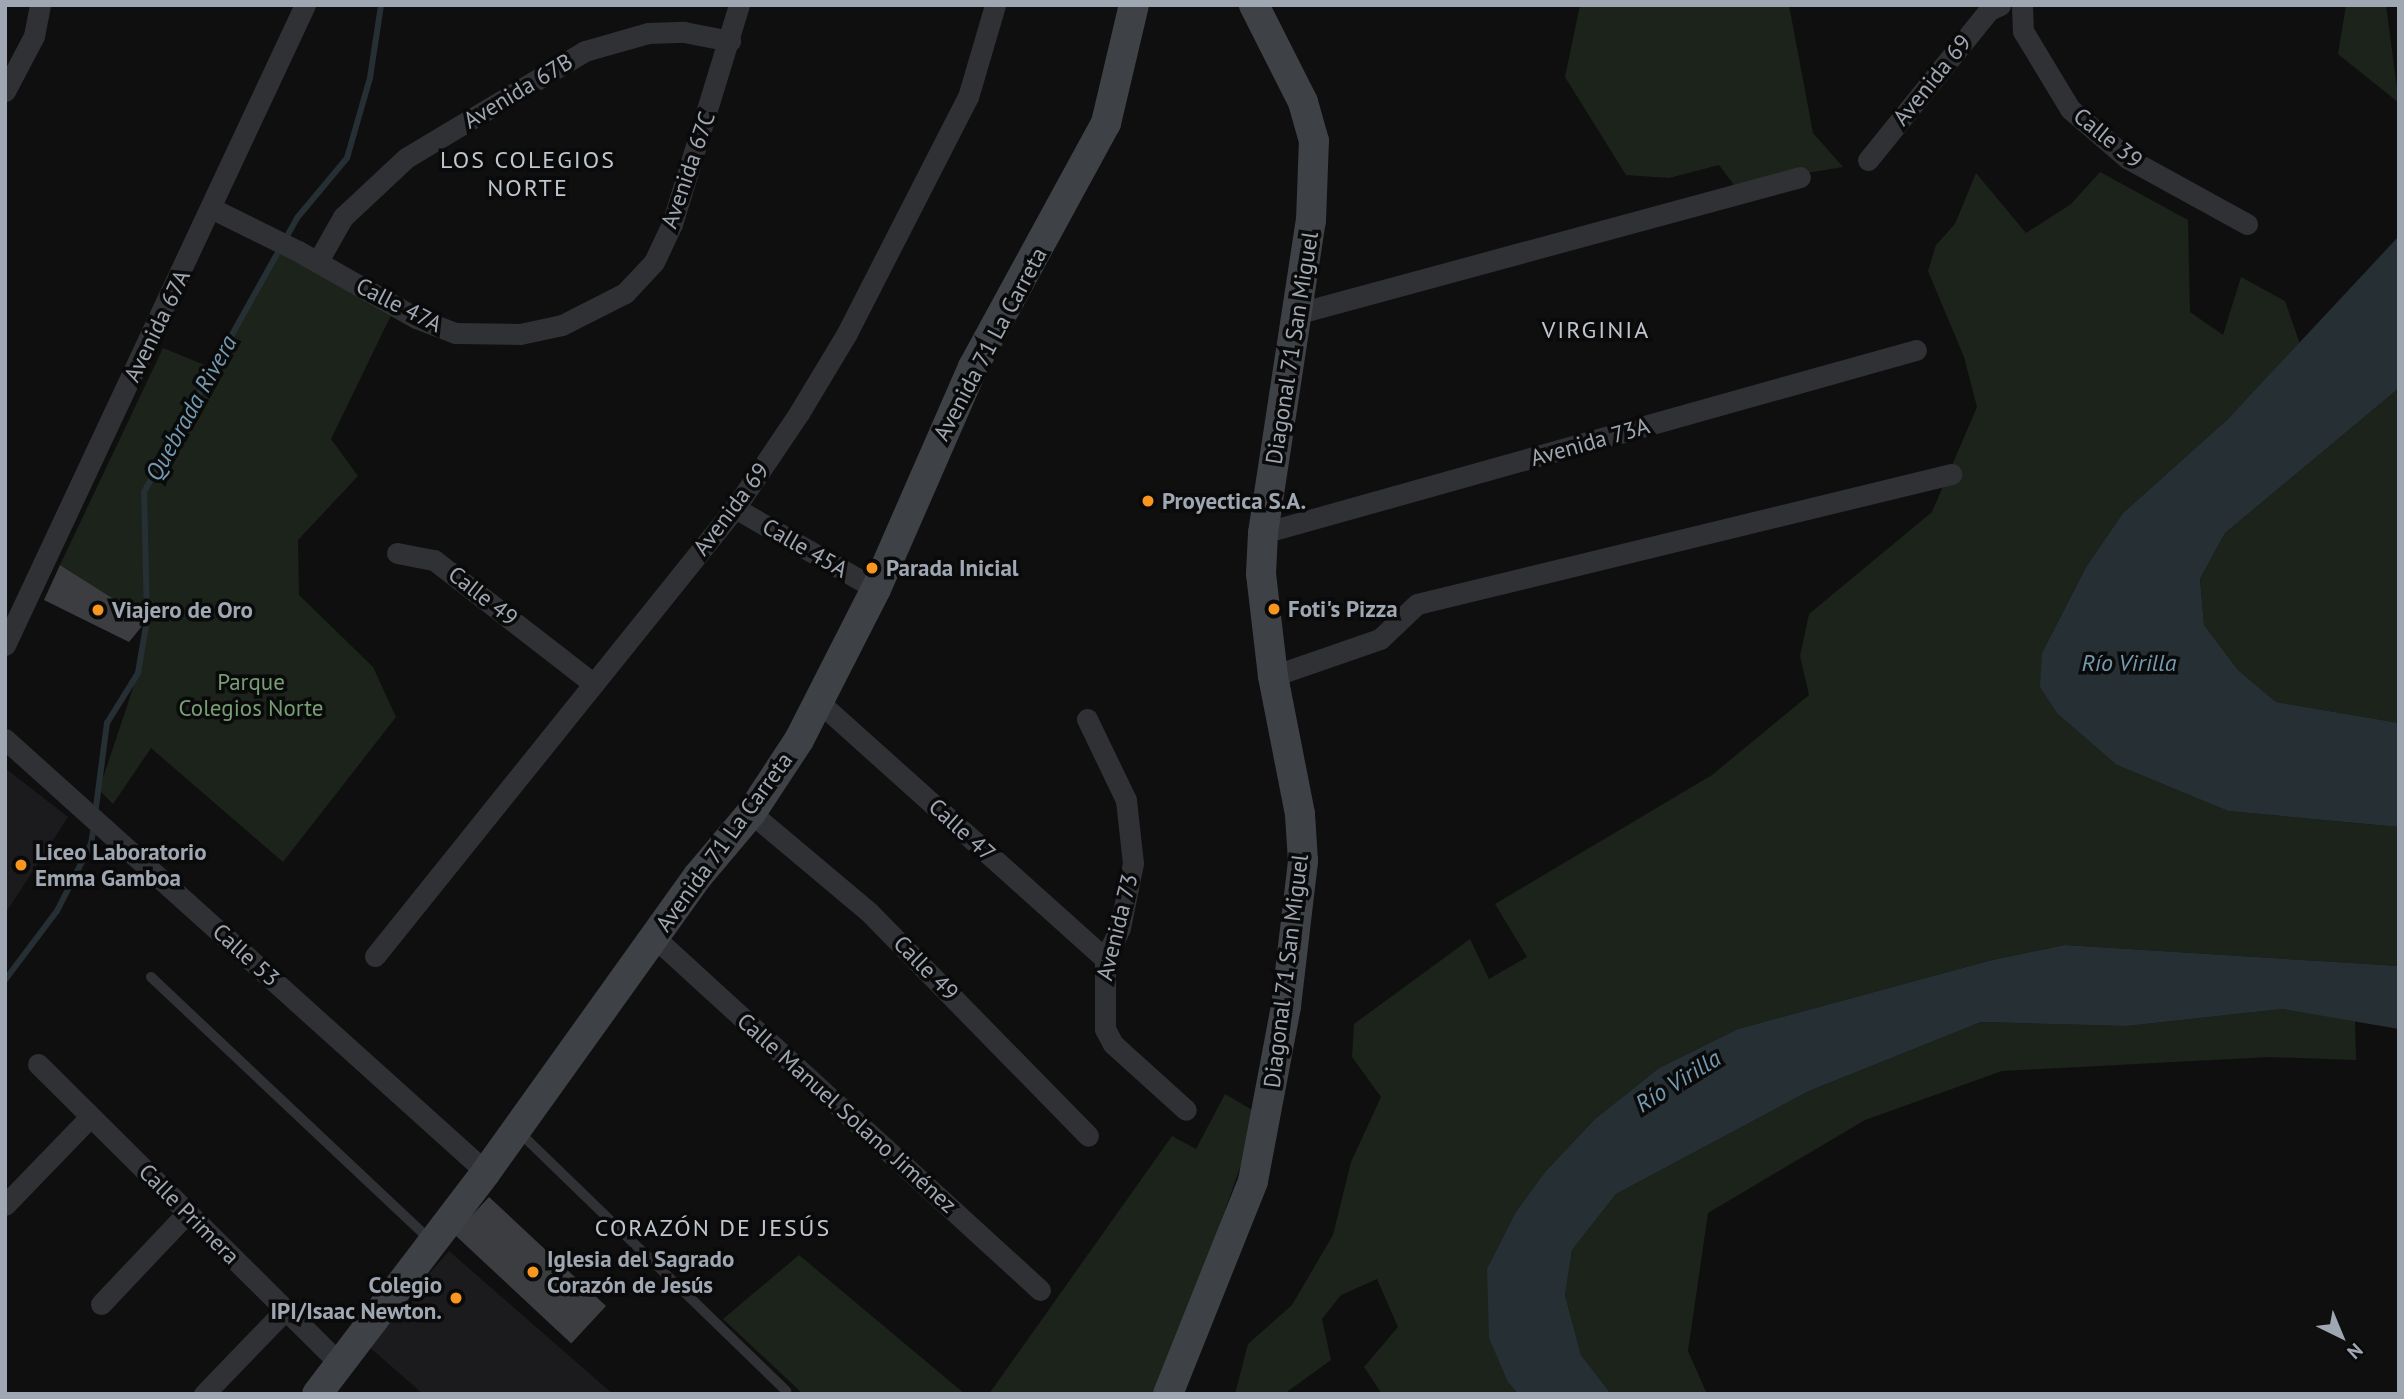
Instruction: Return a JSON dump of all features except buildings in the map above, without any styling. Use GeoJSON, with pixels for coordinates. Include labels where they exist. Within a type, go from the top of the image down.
{"type":"FeatureCollection","features":[{"type":"Feature","properties":{"kind":"street"},"geometry":{"type":"LineString","coordinates":[[5,91],[34,36],[40,5]]}},
{"type":"Feature","properties":{"kind":"street","name":"Avenida 67A"},"geometry":{"type":"LineString","coordinates":[[5,645],[213,209],[305,5]]}},
{"type":"Feature","properties":{"kind":"street","name":"Avenida 67C"},"geometry":{"type":"LineString","coordinates":[[599,310],[625,293],[654,262],[673,224],[739,5]]}},
{"type":"Feature","properties":{"kind":"street","name":"Avenida 69"},"geometry":{"type":"LineString","coordinates":[[375,956],[735,508],[847,333],[968,97],[995,5]]}},
{"type":"Feature","properties":{"kind":"street","name":"Avenida 71 La Carreta"},"geometry":{"type":"LineString","coordinates":[[320,1393],[517,1130],[654,937],[751,813],[819,702],[876,589],[973,366],[1107,123],[1134,5]]}},
{"type":"Feature","properties":{"kind":"street","name":"Diagonal 71 San Miguel"},"geometry":{"type":"LineString","coordinates":[[1168,1394],[1253,1181],[1286,1006],[1303,861],[1300,814],[1273,676],[1262,574],[1263,533],[1299,313],[1311,221],[1314,141],[1303,102],[1254,5]]}},
{"type":"Feature","properties":{"kind":"street","name":"Avenida 69"},"geometry":{"type":"LineString","coordinates":[[1868,160],[1989,10],[2000,5]]}},
{"type":"Feature","properties":{"kind":"street","name":"Calle 39"},"geometry":{"type":"LineString","coordinates":[[2022,5],[2023,31],[2070,109],[2127,158],[2247,224]]}},
{"type":"Feature","properties":{"kind":"street","name":"Avenida 67B"},"geometry":{"type":"LineString","coordinates":[[317,261],[343,217],[406,158],[585,51],[648,33],[684,32],[730,41]]}},
{"type":"Feature","properties":{"kind":"street"},"geometry":{"type":"LineString","coordinates":[[1299,313],[1800,177]]}},
{"type":"Feature","properties":{"kind":"street","name":"Calle 47A"},"geometry":{"type":"LineString","coordinates":[[213,209],[317,261],[416,318],[455,333],[520,334],[562,326],[599,310]]}},
{"type":"Feature","properties":{"kind":"street","name":"Avenida 73A"},"geometry":{"type":"LineString","coordinates":[[1263,533],[1916,350]]}},
{"type":"Feature","properties":{"kind":"street"},"geometry":{"type":"LineString","coordinates":[[1273,676],[1380,639],[1417,604],[1951,474]]}},
{"type":"Feature","properties":{"kind":"street","name":"Calle 45A"},"geometry":{"type":"LineString","coordinates":[[735,508],[876,589]]}},
{"type":"Feature","properties":{"kind":"street","name":"Calle 49"},"geometry":{"type":"LineString","coordinates":[[397,554],[434,560],[594,684]]}},
{"type":"Feature","properties":{"kind":"street","name":"Calle 47"},"geometry":{"type":"LineString","coordinates":[[819,702],[1105,959]]}},
{"type":"Feature","properties":{"kind":"street","name":"Avenida 73"},"geometry":{"type":"LineString","coordinates":[[1087,719],[1126,800],[1133,863],[1120,929],[1105,959],[1105,1028],[1113,1044],[1186,1110]]}},
{"type":"Feature","properties":{"kind":"street","name":"Calle 53"},"geometry":{"type":"LineString","coordinates":[[5,739],[486,1172]]}},
{"type":"Feature","properties":{"kind":"street","name":"Calle 49"},"geometry":{"type":"LineString","coordinates":[[751,813],[869,912],[1088,1136]]}},
{"type":"Feature","properties":{"kind":"street","name":"Calle Manuel Solano Jiménez"},"geometry":{"type":"LineString","coordinates":[[654,937],[1040,1290]]}},
{"type":"Feature","properties":{"kind":"street","name":"Calle Primera"},"geometry":{"type":"LineString","coordinates":[[38,1064],[340,1364]]}},
{"type":"Feature","properties":{"kind":"street"},"geometry":{"type":"LineString","coordinates":[[5,1205],[90,1116]]}},
{"type":"Feature","properties":{"kind":"street"},"geometry":{"type":"LineString","coordinates":[[101,1304],[187,1213]]}},
{"type":"Feature","properties":{"kind":"street"},"geometry":{"type":"LineString","coordinates":[[204,1394],[285,1310]]}},
{"type":"Feature","properties":{"kind":"lane"},"geometry":{"type":"LineString","coordinates":[[151,977],[432,1242]]}},
{"type":"Feature","properties":{"kind":"lane"},"geometry":{"type":"LineString","coordinates":[[517,1130],[786,1391]]}},
{"type":"Feature","properties":{"kind":"shaded area","name":"Liceo Laboratorio Emma Gamboa"},"geometry":{"type":"Polygon","coordinates":[[[5,768],[68,817],[5,914],[5,768]]]}},
{"type":"Feature","properties":{"kind":"shaded area","name":"Colegio IPI/Isaac Newton."},"geometry":{"type":"Polygon","coordinates":[[[449,1251],[613,1394],[423,1394],[367,1345],[449,1251]]]}},
{"type":"Feature","properties":{"kind":"green space"},"geometry":{"type":"Polygon","coordinates":[[[1580,5],[1789,5],[1813,133],[1843,167],[1734,185],[1719,165],[1669,178],[1626,175],[1565,77],[1580,5]]]}},
{"type":"Feature","properties":{"kind":"green space"},"geometry":{"type":"Polygon","coordinates":[[[2346,5],[2386,5],[2399,103],[2338,54],[2346,5]]]}},
{"type":"Feature","properties":{"kind":"green space"},"geometry":{"type":"Polygon","coordinates":[[[2100,172],[2188,220],[2190,312],[2223,335],[2241,277],[2285,301],[2300,344],[2228,419],[2123,513],[2086,567],[2042,653],[2117,765],[2228,811],[2399,827],[2399,966],[2065,945],[1992,960],[1738,1029],[1659,1068],[1595,1119],[1546,1171],[1508,1382],[1518,1394],[1382,1394],[1364,1367],[1398,1327],[1377,1279],[1341,1295],[1322,1319],[1331,1360],[1284,1394],[1235,1394],[1248,1344],[1292,1305],[1333,1235],[1351,1162],[1381,1097],[1352,1057],[1354,1024],[1470,939],[1489,979],[1527,957],[1495,904],[1712,775],[1809,695],[1800,656],[1809,614],[1932,512],[1977,407],[1964,357],[1928,271],[1936,245],[1955,224],[1976,173],[2026,233],[2071,204],[2100,172]]]}},
{"type":"Feature","properties":{"kind":"green space","name":"Parque Colegios Norte"},"geometry":{"type":"Polygon","coordinates":[[[279,247],[395,307],[331,439],[358,476],[298,540],[299,595],[373,667],[396,717],[283,862],[151,748],[113,804],[99,790],[138,673],[147,620],[60,565],[163,348],[212,368],[279,247]]]}},
{"type":"Feature","properties":{"kind":"green space"},"geometry":{"type":"Polygon","coordinates":[[[2399,388],[2399,723],[2276,702],[2238,670],[2204,625],[2200,579],[2225,533],[2399,388]]]}},
{"type":"Feature","properties":{"kind":"green space"},"geometry":{"type":"Polygon","coordinates":[[[2282,1009],[2355,1021],[2356,1060],[2269,1057],[2002,1071],[1865,1120],[1708,1213],[1688,1351],[1707,1394],[1611,1394],[1581,1355],[1565,1295],[1572,1250],[1616,1194],[1809,1091],[1981,1022],[2127,1026],[2282,1009]]]}},
{"type":"Feature","properties":{"kind":"green space"},"geometry":{"type":"Polygon","coordinates":[[[1225,1094],[1259,1114],[1160,1394],[989,1394],[1172,1136],[1196,1149],[1225,1094]]]}},
{"type":"Feature","properties":{"kind":"green space"},"geometry":{"type":"Polygon","coordinates":[[[799,1255],[965,1394],[803,1394],[723,1319],[799,1255]]]}},
{"type":"Feature","properties":{"kind":"water","name":"Río Virilla"},"geometry":{"type":"Polygon","coordinates":[[[2399,236],[2399,388],[2225,533],[2200,579],[2204,625],[2238,670],[2276,702],[2399,723],[2399,827],[2228,811],[2117,765],[2057,713],[2040,687],[2042,653],[2086,567],[2123,513],[2228,419],[2399,236]]]}},
{"type":"Feature","properties":{"kind":"water","name":"Río Virilla"},"geometry":{"type":"Polygon","coordinates":[[[2065,945],[2399,966],[2399,1029],[2282,1009],[2127,1026],[1981,1022],[1809,1091],[1616,1194],[1572,1250],[1565,1295],[1581,1355],[1611,1394],[1518,1394],[1508,1382],[1489,1338],[1487,1269],[1516,1212],[1546,1171],[1595,1119],[1659,1068],[1738,1029],[1992,960],[2065,945]]]}},
{"type":"Feature","properties":{"kind":"waterway","name":"Quebrada Rivera"},"geometry":{"type":"LineString","coordinates":[[95,815],[107,723],[138,673],[147,620],[144,492],[297,218],[347,158],[370,78],[381,5]]}},
{"type":"Feature","properties":{"kind":"waterway","name":"Quebrada Rivera"},"geometry":{"type":"LineString","coordinates":[[5,980],[57,911],[91,844],[94,825]]}},
{"type":"Feature","properties":{"kind":"place","name":"Proyectica S.A."},"geometry":{"type":"Point","coordinates":[1148,501]}},
{"type":"Feature","properties":{"kind":"place","name":"Parada Inicial"},"geometry":{"type":"Point","coordinates":[872,568]}},
{"type":"Feature","properties":{"kind":"place","name":"Foti's Pizza"},"geometry":{"type":"Point","coordinates":[1274,609]}},
{"type":"Feature","properties":{"kind":"place","name":"Viajero de Oro"},"geometry":{"type":"Point","coordinates":[98,610]}},
{"type":"Feature","properties":{"kind":"place","name":"Liceo Laboratorio Emma Gamboa"},"geometry":{"type":"Point","coordinates":[21,865]}},
{"type":"Feature","properties":{"kind":"place","name":"Iglesia del Sagrado Corazón de Jesús"},"geometry":{"type":"Point","coordinates":[533,1272]}},
{"type":"Feature","properties":{"kind":"place","name":"Colegio IPI/Isaac Newton."},"geometry":{"type":"Point","coordinates":[456,1298]}},
{"type":"Feature","properties":{"kind":"district","name":"LOS COLEGIOS NORTE"},"geometry":{"type":"Point","coordinates":[528,174]}},
{"type":"Feature","properties":{"kind":"district","name":"VIRGINIA"},"geometry":{"type":"Point","coordinates":[1596,330]}},
{"type":"Feature","properties":{"kind":"district","name":"CORAZÓN DE JESÚS"},"geometry":{"type":"Point","coordinates":[713,1228]}}]}
